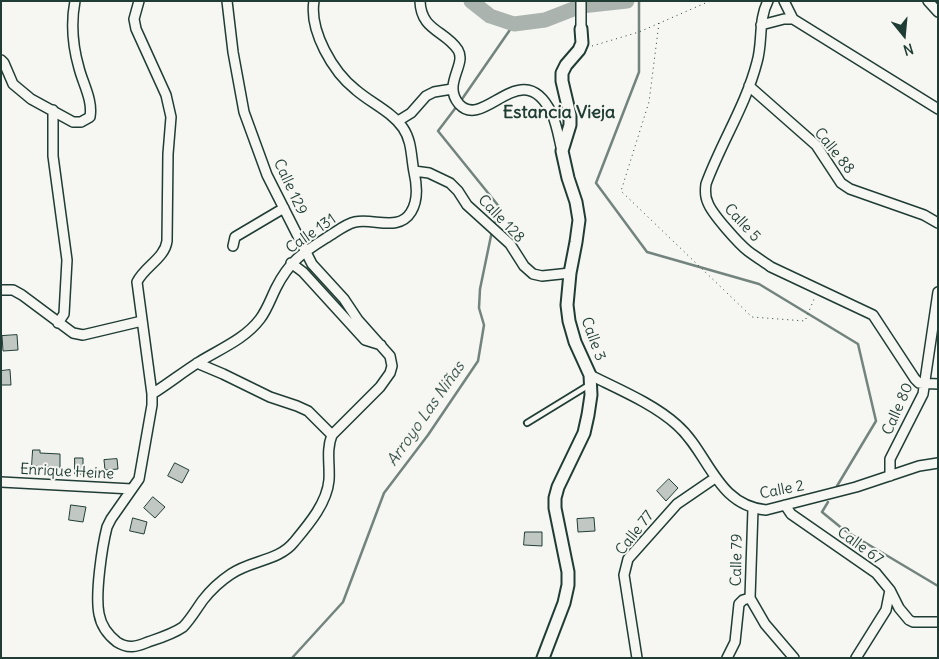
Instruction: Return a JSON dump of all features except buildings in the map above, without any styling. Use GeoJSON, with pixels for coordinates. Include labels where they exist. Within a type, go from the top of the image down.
{"type":"FeatureCollection","features":[{"type":"Feature","properties":{"kind":"street"},"geometry":{"type":"LineString","coordinates":[[1,60],[13,84],[20,92],[72,122],[81,122],[90,117],[92,109],[78,67],[75,49],[73,13],[75,1]]}},
{"type":"Feature","properties":{"kind":"street"},"geometry":{"type":"LineString","coordinates":[[139,1],[134,19],[136,29],[166,95],[171,117],[168,154],[166,246],[162,253],[140,274],[137,282],[152,405],[139,479],[107,527],[98,599],[99,614],[105,630],[113,639],[125,647],[132,648],[175,632],[183,626],[205,598],[230,574],[246,566],[279,555],[287,550],[319,508],[326,494],[329,480],[328,444],[332,435],[308,412],[298,406],[270,397],[197,363]]}},
{"type":"Feature","properties":{"kind":"street","name":"Calle 129"},"geometry":{"type":"LineString","coordinates":[[227,1],[233,52],[244,112],[267,175],[312,264],[344,299],[358,320],[390,356],[392,366],[385,380],[332,435]]}},
{"type":"Feature","properties":{"kind":"street"},"geometry":{"type":"LineString","coordinates":[[314,1],[314,24],[330,59],[339,72],[355,90],[398,121],[411,113],[426,96],[434,92],[452,89]]}},
{"type":"Feature","properties":{"kind":"street"},"geometry":{"type":"LineString","coordinates":[[420,1],[422,16],[426,23],[458,50],[461,58],[452,89],[458,104],[465,110],[474,112],[484,109],[509,92],[528,90],[538,95],[548,106],[553,116],[562,151]]}},
{"type":"Feature","properties":{"kind":"street"},"geometry":{"type":"LineString","coordinates":[[579,50],[582,44],[581,1]]}},
{"type":"Feature","properties":{"kind":"street","name":"Calle 5"},"geometry":{"type":"LineString","coordinates":[[768,1],[761,25],[758,61],[706,184],[705,194],[708,204],[712,212],[747,250],[772,267],[874,315],[915,379],[925,384]]}},
{"type":"Feature","properties":{"kind":"street"},"geometry":{"type":"LineString","coordinates":[[784,1],[793,19]]}},
{"type":"Feature","properties":{"kind":"street"},"geometry":{"type":"LineString","coordinates":[[928,1],[938,12]]}},
{"type":"Feature","properties":{"kind":"street"},"geometry":{"type":"LineString","coordinates":[[761,25],[784,18],[793,19],[938,109]]}},
{"type":"Feature","properties":{"kind":"street","name":"Calle 3"},"geometry":{"type":"LineString","coordinates":[[543,658],[564,603],[568,585],[568,572],[555,508],[555,498],[558,487],[584,433],[588,415],[590,380],[575,342],[569,321],[567,304],[578,220],[576,202],[562,151],[570,125],[570,115],[562,73],[566,65],[579,50]]}},
{"type":"Feature","properties":{"kind":"street","name":"Calle 88"},"geometry":{"type":"LineString","coordinates":[[749,86],[816,145],[841,183],[850,189],[924,215],[938,222]]}},
{"type":"Feature","properties":{"kind":"street"},"geometry":{"type":"LineString","coordinates":[[53,110],[53,156],[67,260],[64,314],[58,324]]}},
{"type":"Feature","properties":{"kind":"street","name":"Calle 131"},"geometry":{"type":"LineString","coordinates":[[152,394],[197,363],[245,334],[261,318],[276,287],[291,263],[305,251],[346,225],[355,222],[395,223],[406,220],[417,200],[409,141],[405,130],[398,121]]}},
{"type":"Feature","properties":{"kind":"street","name":"Calle 128"},"geometry":{"type":"LineString","coordinates":[[414,171],[429,173],[450,183],[467,205],[510,244],[524,266],[533,274],[542,276],[570,273]]}},
{"type":"Feature","properties":{"kind":"street"},"geometry":{"type":"LineString","coordinates":[[233,246],[235,237],[284,208]]}},
{"type":"Feature","properties":{"kind":"street"},"geometry":{"type":"LineString","coordinates":[[291,263],[303,272],[365,340],[381,345]]}},
{"type":"Feature","properties":{"kind":"street"},"geometry":{"type":"LineString","coordinates":[[1,290],[13,290],[22,295],[58,324],[73,333],[83,335],[142,321]]}},
{"type":"Feature","properties":{"kind":"street","name":"Calle 80"},"geometry":{"type":"LineString","coordinates":[[890,476],[890,459],[922,394],[925,384],[938,292]]}},
{"type":"Feature","properties":{"kind":"street","name":"Calle 2"},"geometry":{"type":"LineString","coordinates":[[590,380],[656,409],[676,424],[687,435],[715,478],[743,504],[752,508],[766,510],[856,487],[919,466],[938,463]]}},
{"type":"Feature","properties":{"kind":"street"},"geometry":{"type":"LineString","coordinates":[[925,384],[938,384]]}},
{"type":"Feature","properties":{"kind":"street","name":"Calle 77"},"geometry":{"type":"LineString","coordinates":[[637,658],[624,575],[628,559],[677,504],[715,478]]}},
{"type":"Feature","properties":{"kind":"street","name":"Enrique Heine"},"geometry":{"type":"LineString","coordinates":[[1,482],[132,489]]}},
{"type":"Feature","properties":{"kind":"street","name":"Calle 67"},"geometry":{"type":"LineString","coordinates":[[785,505],[791,514],[876,573],[890,590],[909,620],[913,622],[938,622]]}},
{"type":"Feature","properties":{"kind":"street","name":"Calle 79"},"geometry":{"type":"LineString","coordinates":[[752,508],[750,598],[765,624],[794,658]]}},
{"type":"Feature","properties":{"kind":"street"},"geometry":{"type":"LineString","coordinates":[[856,658],[886,610],[890,590]]}},
{"type":"Feature","properties":{"kind":"street"},"geometry":{"type":"LineString","coordinates":[[728,658],[735,642],[739,604],[743,600],[750,598]]}},
{"type":"Feature","properties":{"kind":"lane"},"geometry":{"type":"LineString","coordinates":[[527,423],[590,380]]}},
{"type":"Feature","properties":{"kind":"path"},"geometry":{"type":"LineString","coordinates":[[579,50],[639,32],[710,1]]}},
{"type":"Feature","properties":{"kind":"path"},"geometry":{"type":"LineString","coordinates":[[659,23],[649,102],[621,192],[752,317],[806,321],[818,289]]}},
{"type":"Feature","properties":{"kind":"waterway"},"geometry":{"type":"LineString","coordinates":[[471,1],[490,16],[514,24],[545,20],[581,6],[627,1]]}},
{"type":"Feature","properties":{"kind":"waterway"},"geometry":{"type":"LineString","coordinates":[[639,1],[639,72],[596,183],[647,252],[759,284],[858,344],[876,421],[837,486]]}},
{"type":"Feature","properties":{"kind":"waterway","name":"Arroyo Las Niñas"},"geometry":{"type":"LineString","coordinates":[[460,102],[514,24]]}},
{"type":"Feature","properties":{"kind":"waterway","name":"Arroyo Las Niñas"},"geometry":{"type":"LineString","coordinates":[[457,106],[438,131],[501,209],[494,226]]}},
{"type":"Feature","properties":{"kind":"waterway","name":"Arroyo Las Niñas"},"geometry":{"type":"LineString","coordinates":[[292,658],[343,602],[384,493],[428,435],[478,361],[484,325],[479,308],[480,289],[492,231]]}},
{"type":"Feature","properties":{"kind":"waterway"},"geometry":{"type":"LineString","coordinates":[[828,502],[822,512],[844,530],[938,586]]}},
{"type":"Feature","properties":{"kind":"district","name":"Estancia Vieja"},"geometry":{"type":"Point","coordinates":[559,113]}}]}
